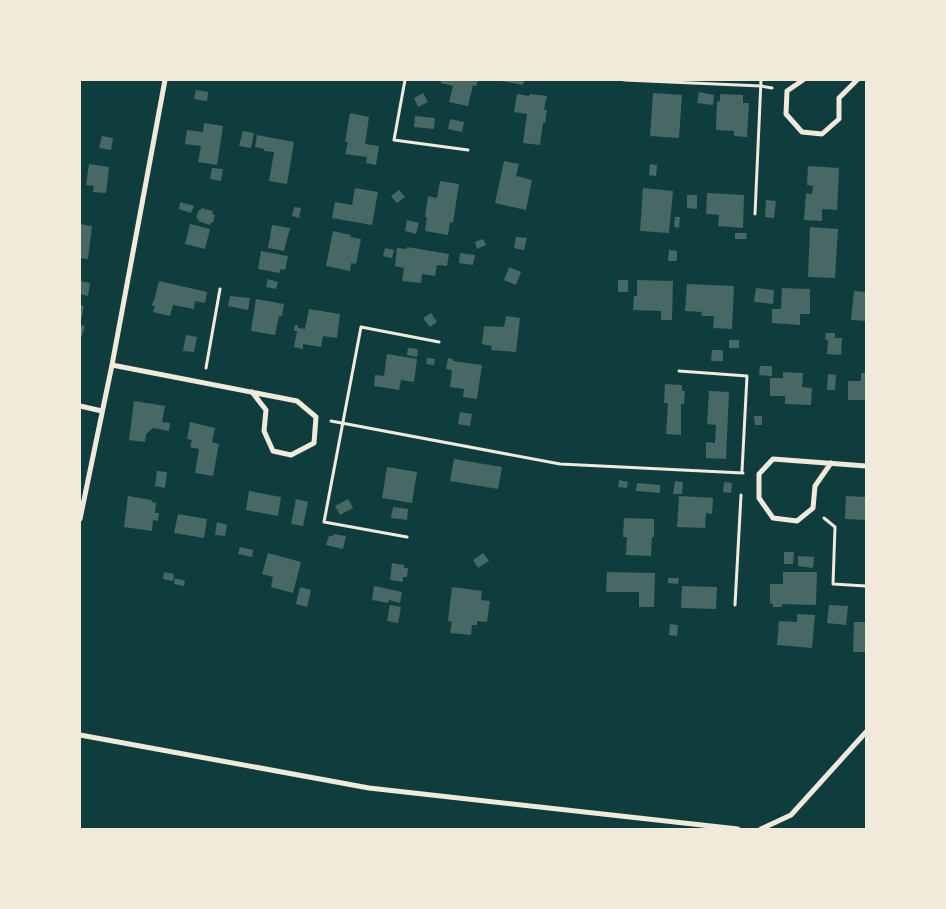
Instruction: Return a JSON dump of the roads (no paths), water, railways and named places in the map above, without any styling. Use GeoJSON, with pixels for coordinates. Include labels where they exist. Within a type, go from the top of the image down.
{"type":"FeatureCollection","features":[{"type":"Feature","properties":{"kind":"street"},"geometry":{"type":"LineString","coordinates":[[80,519],[112,365],[165,80]]}},
{"type":"Feature","properties":{"kind":"street"},"geometry":{"type":"LineString","coordinates":[[803,80],[787,91],[786,114],[802,132],[822,134],[839,119],[839,98],[857,80]]}},
{"type":"Feature","properties":{"kind":"street"},"geometry":{"type":"LineString","coordinates":[[112,365],[204,383],[252,392],[298,401],[316,417],[314,443],[291,455],[273,451],[264,432],[266,410],[252,392]]}},
{"type":"Feature","properties":{"kind":"street"},"geometry":{"type":"LineString","coordinates":[[80,406],[102,411]]}},
{"type":"Feature","properties":{"kind":"street"},"geometry":{"type":"LineString","coordinates":[[831,463],[815,486],[813,508],[797,521],[773,518],[759,498],[759,474],[773,459],[831,463],[866,466]]}},
{"type":"Feature","properties":{"kind":"street"},"geometry":{"type":"LineString","coordinates":[[761,829],[791,815],[866,732]]}},
{"type":"Feature","properties":{"kind":"street"},"geometry":{"type":"LineString","coordinates":[[80,735],[369,788],[738,829]]}}]}
